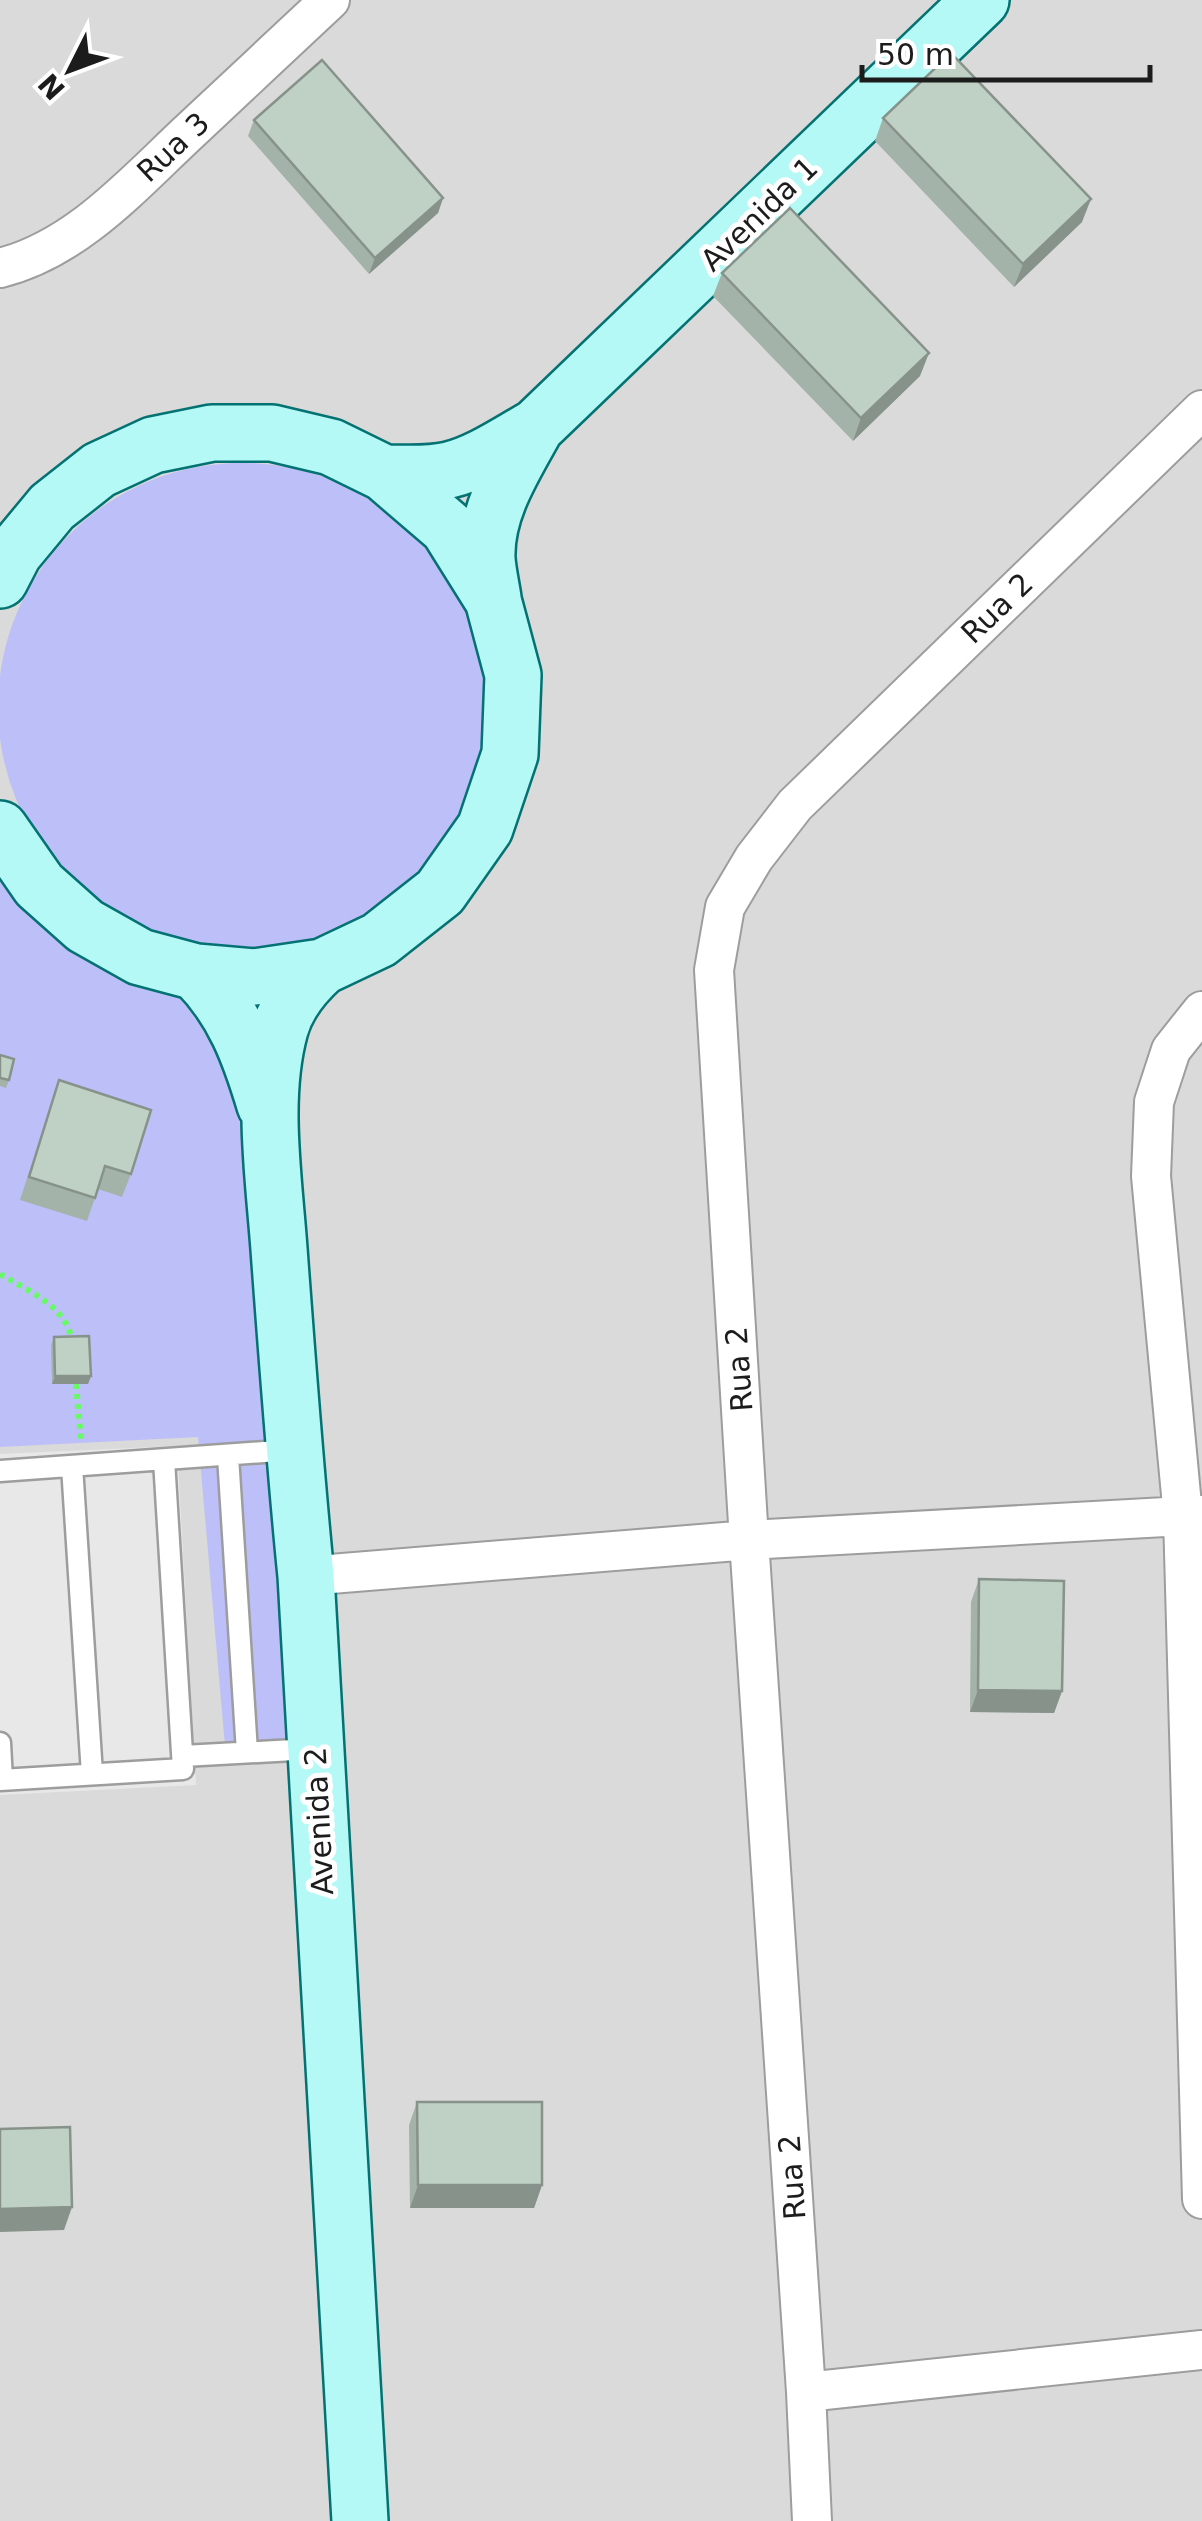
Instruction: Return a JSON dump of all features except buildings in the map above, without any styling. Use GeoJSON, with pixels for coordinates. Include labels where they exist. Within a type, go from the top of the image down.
{"type":"FeatureCollection","features":[{"type":"Feature","properties":{"kind":"street","name":"Rua 3"},"geometry":{"type":"LineString","coordinates":[[0,268],[60,244],[110,206],[330,0]]}},
{"type":"Feature","properties":{"kind":"street","name":"Avenida 1"},"geometry":{"type":"LineString","coordinates":[[536,427],[981,0]]}},
{"type":"Feature","properties":{"kind":"street","name":"Rua 2"},"geometry":{"type":"LineString","coordinates":[[812,2521],[714,970],[726,907],[754,858],[795,805],[1202,410]]}},
{"type":"Feature","properties":{"kind":"street"},"geometry":{"type":"LineString","coordinates":[[384,473],[451,470],[536,427]]}},
{"type":"Feature","properties":{"kind":"street"},"geometry":{"type":"LineString","coordinates":[[0,829],[39,885],[85,926],[140,956],[196,972],[254,976],[322,967],[379,940],[440,892],[485,828],[510,754],[512,676],[493,600],[487,557],[489,530],[499,497],[536,427]]}},
{"type":"Feature","properties":{"kind":"street"},"geometry":{"type":"LineString","coordinates":[[0,580],[14,553],[52,507],[100,470],[154,445],[212,433],[272,433],[331,447],[384,473],[448,528],[493,600]]}},
{"type":"Feature","properties":{"kind":"street"},"geometry":{"type":"LineString","coordinates":[[270,1122],[280,1029],[302,986],[322,967]]}},
{"type":"Feature","properties":{"kind":"street"},"geometry":{"type":"LineString","coordinates":[[196,972],[214,990],[242,1038],[270,1122]]}},
{"type":"Feature","properties":{"kind":"street"},"geometry":{"type":"LineString","coordinates":[[1202,1011],[1172,1050],[1154,1102],[1151,1176],[1192,1515],[1202,2199]]}},
{"type":"Feature","properties":{"kind":"street","name":"Avenida 2"},"geometry":{"type":"LineString","coordinates":[[270,1122],[306,1576],[360,2521]]}},
{"type":"Feature","properties":{"kind":"street"},"geometry":{"type":"LineString","coordinates":[[306,1576],[749,1540],[1192,1515]]}},
{"type":"Feature","properties":{"kind":"street"},"geometry":{"type":"LineString","coordinates":[[806,2392],[1202,2350]]}},
{"type":"Feature","properties":{"kind":"lane"},"geometry":{"type":"LineString","coordinates":[[0,1471],[294,1450]]}},
{"type":"Feature","properties":{"kind":"lane"},"geometry":{"type":"LineString","coordinates":[[228,1456],[247,1752]]}},
{"type":"Feature","properties":{"kind":"lane"},"geometry":{"type":"LineString","coordinates":[[0,1743],[1,1780],[184,1768],[164,1460]]}},
{"type":"Feature","properties":{"kind":"lane"},"geometry":{"type":"LineString","coordinates":[[78,1465],[92,1774]]}},
{"type":"Feature","properties":{"kind":"lane"},"geometry":{"type":"LineString","coordinates":[[183,1756],[314,1749]]}},
{"type":"Feature","properties":{"kind":"path"},"geometry":{"type":"LineString","coordinates":[[0,1274],[56,1309],[66,1320],[72,1344]]}},
{"type":"Feature","properties":{"kind":"path"},"geometry":{"type":"LineString","coordinates":[[76,1384],[78,1465]]}},
{"type":"Feature","properties":{"kind":"shaded area"},"geometry":{"type":"Polygon","coordinates":[[[0,0],[1202,0],[1202,2521],[0,2521],[0,0]]]}},
{"type":"Feature","properties":{"kind":"shaded area"},"geometry":{"type":"Polygon","coordinates":[[[242,463],[290,468],[335,482],[377,504],[414,535],[445,572],[467,614],[481,659],[486,707],[481,755],[467,800],[445,842],[414,879],[377,910],[335,932],[290,946],[242,951],[194,946],[149,932],[107,910],[70,879],[39,842],[17,800],[3,755],[-2,707],[3,659],[17,614],[39,572],[70,535],[107,504],[149,482],[194,468],[242,463]]]}},
{"type":"Feature","properties":{"kind":"shaded area"},"geometry":{"type":"Polygon","coordinates":[[[0,856],[171,991],[193,1001],[250,1091],[306,1741],[225,1746],[198,1437],[0,1447],[0,856]]]}},
{"type":"Feature","properties":{"kind":"shaded area"},"geometry":{"type":"Polygon","coordinates":[[[177,1446],[196,1785],[0,1795],[0,1454],[177,1446]]]}}]}
